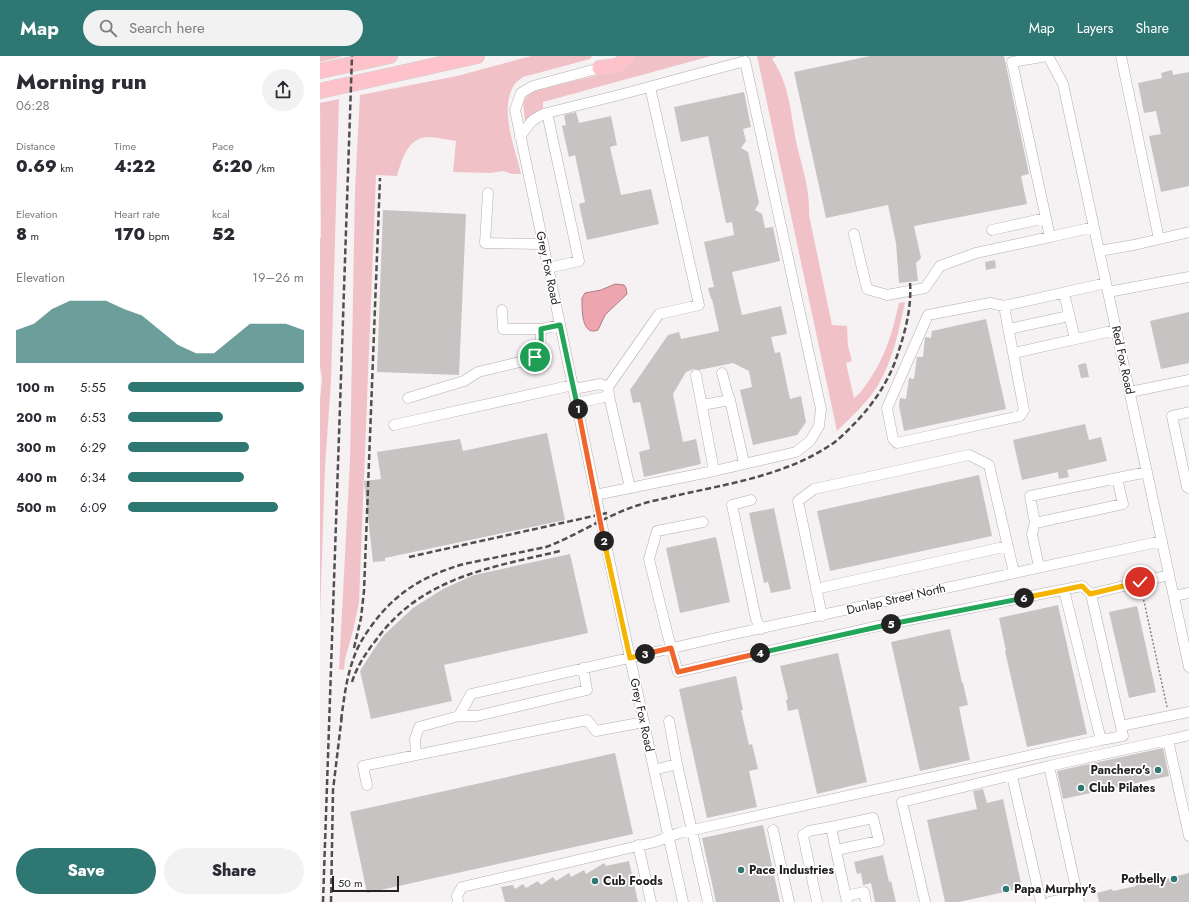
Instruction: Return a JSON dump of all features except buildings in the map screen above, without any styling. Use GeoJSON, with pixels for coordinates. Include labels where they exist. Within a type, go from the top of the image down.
{"type":"FeatureCollection","features":[{"type":"Feature","properties":{"kind":"highway"},"geometry":{"type":"LineString","coordinates":[[320,72],[390,56]]}},
{"type":"Feature","properties":{"kind":"highway"},"geometry":{"type":"LineString","coordinates":[[320,91],[477,56]]}},
{"type":"Feature","properties":{"kind":"highway"},"geometry":{"type":"LineString","coordinates":[[604,62],[619,65],[624,62],[627,56]]}},
{"type":"Feature","properties":{"kind":"street"},"geometry":{"type":"LineString","coordinates":[[1048,56],[1011,59],[1050,237]]}},
{"type":"Feature","properties":{"kind":"street","name":"Red Fox Road"},"geometry":{"type":"LineString","coordinates":[[1048,56],[1063,84],[1189,667]]}},
{"type":"Feature","properties":{"kind":"street"},"geometry":{"type":"LineString","coordinates":[[1121,56],[1159,239]]}},
{"type":"Feature","properties":{"kind":"street"},"geometry":{"type":"LineString","coordinates":[[520,137],[536,117],[547,113],[745,61],[821,409],[819,426],[810,442],[796,452],[776,458],[744,463],[714,471],[595,495]]}},
{"type":"Feature","properties":{"kind":"street","name":"Grey Fox Road"},"geometry":{"type":"LineString","coordinates":[[604,62],[533,86],[521,93],[515,110],[574,387],[595,495],[683,902]]}},
{"type":"Feature","properties":{"kind":"street"},"geometry":{"type":"LineString","coordinates":[[577,403],[609,391],[659,314],[699,305],[650,87]]}},
{"type":"Feature","properties":{"kind":"street"},"geometry":{"type":"LineString","coordinates":[[547,113],[579,261],[548,268]]}},
{"type":"Feature","properties":{"kind":"street"},"geometry":{"type":"LineString","coordinates":[[488,193],[485,243],[543,244]]}},
{"type":"Feature","properties":{"kind":"street"},"geometry":{"type":"LineString","coordinates":[[992,230],[1046,218]]}},
{"type":"Feature","properties":{"kind":"street"},"geometry":{"type":"LineString","coordinates":[[854,234],[867,289],[887,295],[925,288],[940,266],[976,253],[1094,227]]}},
{"type":"Feature","properties":{"kind":"street"},"geometry":{"type":"LineString","coordinates":[[1099,251],[1189,232]]}},
{"type":"Feature","properties":{"kind":"street"},"geometry":{"type":"LineString","coordinates":[[1004,306],[1024,410],[1020,416],[897,443],[893,439],[886,408],[928,315],[990,303],[1004,306],[1064,293],[1189,277]]}},
{"type":"Feature","properties":{"kind":"street"},"geometry":{"type":"LineString","coordinates":[[1064,293],[1075,339]]}},
{"type":"Feature","properties":{"kind":"street"},"geometry":{"type":"LineString","coordinates":[[502,310],[503,329],[541,329],[560,325]]}},
{"type":"Feature","properties":{"kind":"street"},"geometry":{"type":"LineString","coordinates":[[1009,330],[1069,316]]}},
{"type":"Feature","properties":{"kind":"street"},"geometry":{"type":"LineString","coordinates":[[408,398],[464,381],[478,372],[532,359],[539,354],[541,329]]}},
{"type":"Feature","properties":{"kind":"street"},"geometry":{"type":"LineString","coordinates":[[1014,353],[1116,330]]}},
{"type":"Feature","properties":{"kind":"street"},"geometry":{"type":"LineString","coordinates":[[722,373],[730,400],[744,463]]}},
{"type":"Feature","properties":{"kind":"street"},"geometry":{"type":"LineString","coordinates":[[696,375],[714,471]]}},
{"type":"Feature","properties":{"kind":"street"},"geometry":{"type":"LineString","coordinates":[[1130,392],[1189,380]]}},
{"type":"Feature","properties":{"kind":"street"},"geometry":{"type":"LineString","coordinates":[[394,425],[574,387],[600,384],[609,391],[630,488]]}},
{"type":"Feature","properties":{"kind":"street"},"geometry":{"type":"LineString","coordinates":[[702,405],[730,400]]}},
{"type":"Feature","properties":{"kind":"street"},"geometry":{"type":"LineString","coordinates":[[1189,412],[1172,416],[1185,456],[1187,487],[1189,488]]}},
{"type":"Feature","properties":{"kind":"street"},"geometry":{"type":"LineString","coordinates":[[822,616],[798,501],[814,490],[946,460],[969,455],[989,465],[1014,573]]}},
{"type":"Feature","properties":{"kind":"street"},"geometry":{"type":"LineString","coordinates":[[1039,567],[1032,534],[1036,523],[1030,496],[1147,472]]}},
{"type":"Feature","properties":{"kind":"street"},"geometry":{"type":"LineString","coordinates":[[1036,523],[1123,504],[1117,478]]}},
{"type":"Feature","properties":{"kind":"street"},"geometry":{"type":"LineString","coordinates":[[751,500],[732,505],[756,619],[761,629]]}},
{"type":"Feature","properties":{"kind":"street"},"geometry":{"type":"LineString","coordinates":[[458,902],[457,896],[462,887],[638,846],[692,830],[1123,736],[1090,594],[1082,586],[873,627],[678,672],[649,559],[657,531],[703,522]]}},
{"type":"Feature","properties":{"kind":"street","name":"Dunlap Street North"},"geometry":{"type":"LineString","coordinates":[[459,716],[471,694],[671,648],[1162,540]]}},
{"type":"Feature","properties":{"kind":"street"},"geometry":{"type":"LineString","coordinates":[[816,589],[1008,546]]}},
{"type":"Feature","properties":{"kind":"street"},"geometry":{"type":"LineString","coordinates":[[1090,594],[1170,575]]}},
{"type":"Feature","properties":{"kind":"street"},"geometry":{"type":"LineString","coordinates":[[1064,590],[1101,740]]}},
{"type":"Feature","properties":{"kind":"street"},"geometry":{"type":"LineString","coordinates":[[1174,596],[1189,593]]}},
{"type":"Feature","properties":{"kind":"street"},"geometry":{"type":"LineString","coordinates":[[416,756],[415,739],[419,726],[459,716],[477,716],[587,690],[583,668]]}},
{"type":"Feature","properties":{"kind":"street"},"geometry":{"type":"LineString","coordinates":[[1121,726],[1189,712]]}},
{"type":"Feature","properties":{"kind":"street"},"geometry":{"type":"LineString","coordinates":[[366,785],[363,766],[586,720],[596,731],[644,722]]}},
{"type":"Feature","properties":{"kind":"street"},"geometry":{"type":"LineString","coordinates":[[669,721],[677,764],[708,902]]}},
{"type":"Feature","properties":{"kind":"street"},"geometry":{"type":"LineString","coordinates":[[925,902],[902,802],[1049,766],[1189,735]]}},
{"type":"Feature","properties":{"kind":"street"},"geometry":{"type":"LineString","coordinates":[[1168,740],[1188,830]]}},
{"type":"Feature","properties":{"kind":"street"},"geometry":{"type":"LineString","coordinates":[[654,770],[677,764]]}},
{"type":"Feature","properties":{"kind":"street"},"geometry":{"type":"LineString","coordinates":[[1049,766],[1079,899],[1050,902]]}},
{"type":"Feature","properties":{"kind":"street"},"geometry":{"type":"LineString","coordinates":[[1012,776],[1040,902]]}},
{"type":"Feature","properties":{"kind":"street"},"geometry":{"type":"LineString","coordinates":[[817,902],[803,835],[806,832],[873,818],[879,841],[836,850]]}},
{"type":"Feature","properties":{"kind":"street"},"geometry":{"type":"LineString","coordinates":[[831,827],[847,899],[864,892],[866,902]]}},
{"type":"Feature","properties":{"kind":"street"},"geometry":{"type":"LineString","coordinates":[[773,830],[789,902]]}},
{"type":"Feature","properties":{"kind":"street"},"geometry":{"type":"LineString","coordinates":[[638,846],[651,902]]}},
{"type":"Feature","properties":{"kind":"path"},"geometry":{"type":"LineString","coordinates":[[1140,582],[1169,716]]}},
{"type":"Feature","properties":{"kind":"shaded area"},"geometry":{"type":"Polygon","coordinates":[[[320,56],[341,56],[341,57],[320,62],[320,56]]]}},
{"type":"Feature","properties":{"kind":"shaded area"},"geometry":{"type":"Polygon","coordinates":[[[531,56],[592,56],[590,59],[523,77],[514,85],[508,105],[508,117],[512,141],[521,174],[512,174],[503,171],[490,173],[453,172],[456,141],[428,137],[415,141],[406,151],[397,176],[376,175],[359,602],[345,659],[344,670],[339,669],[350,461],[355,190],[360,95],[457,76],[531,56]]]}},
{"type":"Feature","properties":{"kind":"shaded area"},"geometry":{"type":"Polygon","coordinates":[[[635,56],[711,56],[543,102],[543,109],[534,113],[527,121],[525,121],[523,102],[530,92],[622,69],[630,64],[635,56]]]}},
{"type":"Feature","properties":{"kind":"shaded area"},"geometry":{"type":"Polygon","coordinates":[[[757,56],[776,56],[772,59],[783,79],[797,146],[806,180],[809,215],[832,325],[847,326],[848,346],[852,361],[846,363],[854,398],[863,389],[876,370],[888,342],[899,303],[905,302],[895,345],[888,365],[878,385],[859,409],[837,431],[757,56]]]}},
{"type":"Feature","properties":{"kind":"shaded area"},"geometry":{"type":"Polygon","coordinates":[[[339,99],[331,381],[325,467],[320,615],[320,400],[322,378],[320,367],[320,103],[339,99]]]}},
{"type":"Feature","properties":{"kind":"shaded area"},"geometry":{"type":"Polygon","coordinates":[[[615,284],[624,285],[627,294],[605,315],[598,330],[592,331],[588,329],[585,326],[582,308],[582,298],[585,293],[601,290],[615,284]]]}},
{"type":"Feature","properties":{"kind":"railway"},"geometry":{"type":"LineString","coordinates":[[323,902],[352,56]]}},
{"type":"Feature","properties":{"kind":"railway"},"geometry":{"type":"LineString","coordinates":[[354,648],[361,618],[364,591],[380,178]]}},
{"type":"Feature","properties":{"kind":"railway"},"geometry":{"type":"LineString","coordinates":[[341,720],[349,675],[361,642],[381,613],[401,594],[424,579],[464,564],[546,547],[615,514],[643,504],[774,472],[793,465],[836,441],[868,408],[883,386],[895,362],[909,313],[910,282]]}},
{"type":"Feature","properties":{"kind":"railway"},"geometry":{"type":"LineString","coordinates":[[409,557],[607,513]]}},
{"type":"Feature","properties":{"kind":"railway"},"geometry":{"type":"LineString","coordinates":[[352,682],[362,660],[376,640],[394,619],[414,602],[459,578],[508,563],[560,551]]}},
{"type":"Feature","properties":{"kind":"railway"},"geometry":{"type":"LineString","coordinates":[[331,902],[333,790],[342,715]]}},
{"type":"Feature","properties":{"kind":"place","name":"Panchero's"},"geometry":{"type":"Point","coordinates":[1158,770]}},
{"type":"Feature","properties":{"kind":"place","name":"Club Pilates"},"geometry":{"type":"Point","coordinates":[1081,788]}},
{"type":"Feature","properties":{"kind":"place","name":"Pace Industries"},"geometry":{"type":"Point","coordinates":[741,870]}},
{"type":"Feature","properties":{"kind":"place","name":"Potbelly"},"geometry":{"type":"Point","coordinates":[1174,879]}},
{"type":"Feature","properties":{"kind":"place","name":"Cub Foods"},"geometry":{"type":"Point","coordinates":[595,881]}},
{"type":"Feature","properties":{"kind":"place","name":"Papa Murphy's"},"geometry":{"type":"Point","coordinates":[1006,889]}},
{"type":"Feature","properties":{"kind":"route"},"geometry":{"type":"LineString","coordinates":[[535,357],[539,354],[540,350],[541,329],[560,325],[630,658],[671,648],[678,672],[873,627],[1082,586],[1090,594],[1140,582]]}}]}
